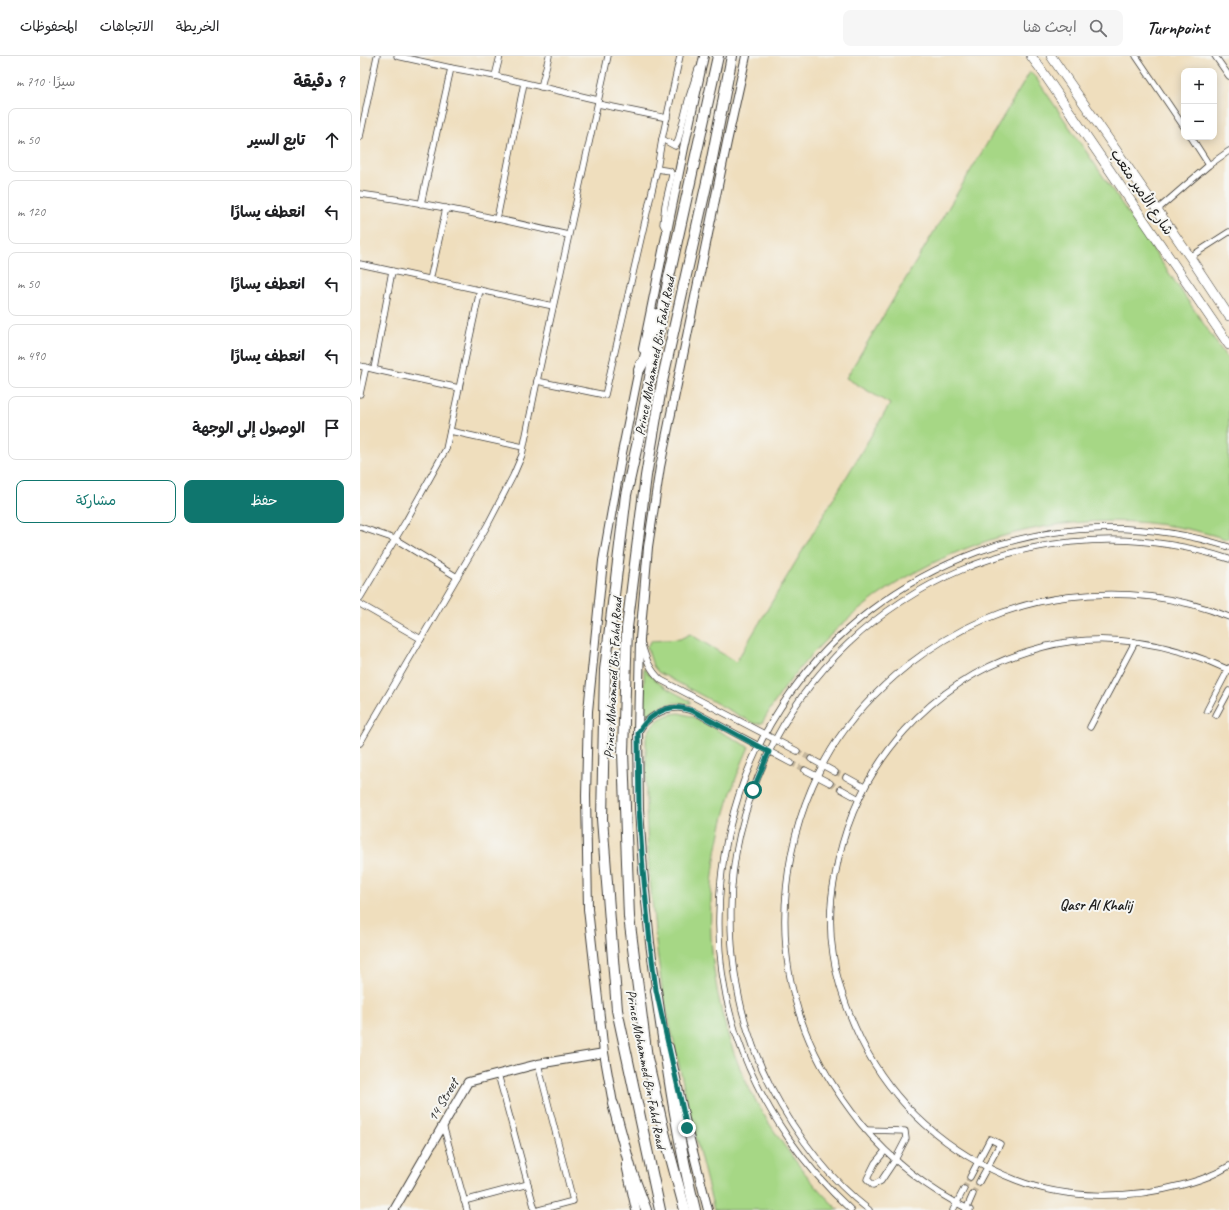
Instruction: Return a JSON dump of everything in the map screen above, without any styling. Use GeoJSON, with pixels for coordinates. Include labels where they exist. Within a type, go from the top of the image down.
{"type":"FeatureCollection","features":[{"type":"Feature","properties":{"kind":"highway","name":"Prince Mohammed Bin Fahd Road"},"geometry":{"type":"LineString","coordinates":[[685,1210],[665,1136],[647,1058],[629,917],[623,752],[627,628],[646,476],[662,382],[711,164],[732,56]]}},
{"type":"Feature","properties":{"kind":"highway","name":"Prince Mohammed Bin Fahd Road"},"geometry":{"type":"LineString","coordinates":[[660,1210],[617,1010],[602,819],[605,670],[626,503],[667,292],[717,60]]}},
{"type":"Feature","properties":{"kind":"highway"},"geometry":{"type":"LineString","coordinates":[[639,370],[644,361],[660,304],[667,292]]}},
{"type":"Feature","properties":{"kind":"highway"},"geometry":{"type":"LineString","coordinates":[[656,990],[685,1171],[695,1210]]}},
{"type":"Feature","properties":{"kind":"highway"},"geometry":{"type":"LineString","coordinates":[[613,1104],[631,1170],[646,1210]]}},
{"type":"Feature","properties":{"kind":"main road"},"geometry":{"type":"LineString","coordinates":[[708,1210],[687,1128],[656,990],[650,943],[639,809],[638,733],[640,639],[648,547],[660,467],[746,56]]}},
{"type":"Feature","properties":{"kind":"main road","name":"شارع الأمير متعب"},"geometry":{"type":"LineString","coordinates":[[1031,56],[1229,344]]}},
{"type":"Feature","properties":{"kind":"main road","name":"شارع الأمير متعب"},"geometry":{"type":"LineString","coordinates":[[1051,56],[1229,316]]}},
{"type":"Feature","properties":{"kind":"main road"},"geometry":{"type":"LineString","coordinates":[[636,1210],[613,1104],[604,1053],[588,909],[586,796],[588,711],[603,561],[622,453],[704,57]]}},
{"type":"Feature","properties":{"kind":"main road"},"geometry":{"type":"LineString","coordinates":[[1148,226],[1204,299],[1211,302],[1211,296],[1190,257]]}},
{"type":"Feature","properties":{"kind":"main road","name":"14 Street"},"geometry":{"type":"LineString","coordinates":[[394,1210],[468,1082],[538,1064],[604,1053]]}},
{"type":"Feature","properties":{"kind":"street"},"geometry":{"type":"LineString","coordinates":[[360,137],[377,56]]}},
{"type":"Feature","properties":{"kind":"street"},"geometry":{"type":"LineString","coordinates":[[397,56],[495,76],[666,118]]}},
{"type":"Feature","properties":{"kind":"street"},"geometry":{"type":"LineString","coordinates":[[495,76],[500,56]]}},
{"type":"Feature","properties":{"kind":"street"},"geometry":{"type":"LineString","coordinates":[[541,87],[549,56]]}},
{"type":"Feature","properties":{"kind":"street"},"geometry":{"type":"LineString","coordinates":[[360,743],[504,494],[522,455],[536,381],[608,56]]}},
{"type":"Feature","properties":{"kind":"street"},"geometry":{"type":"LineString","coordinates":[[536,381],[605,396],[657,169],[666,118],[680,56]]}},
{"type":"Feature","properties":{"kind":"street"},"geometry":{"type":"LineString","coordinates":[[1136,56],[1181,123]]}},
{"type":"Feature","properties":{"kind":"street"},"geometry":{"type":"LineString","coordinates":[[1215,56],[1229,76]]}},
{"type":"Feature","properties":{"kind":"street"},"geometry":{"type":"LineString","coordinates":[[662,139],[674,146],[678,141],[688,97],[696,73],[704,57]]}},
{"type":"Feature","properties":{"kind":"street"},"geometry":{"type":"LineString","coordinates":[[421,204],[451,68]]}},
{"type":"Feature","properties":{"kind":"street"},"geometry":{"type":"LineString","coordinates":[[496,218],[524,83]]}},
{"type":"Feature","properties":{"kind":"street"},"geometry":{"type":"LineString","coordinates":[[1193,140],[1209,165]]}},
{"type":"Feature","properties":{"kind":"street"},"geometry":{"type":"LineString","coordinates":[[1157,210],[1209,165],[1229,151]]}},
{"type":"Feature","properties":{"kind":"street"},"geometry":{"type":"LineString","coordinates":[[657,169],[670,171],[672,175],[665,205],[663,224],[667,232]]}},
{"type":"Feature","properties":{"kind":"street"},"geometry":{"type":"LineString","coordinates":[[360,194],[446,208],[568,235]]}},
{"type":"Feature","properties":{"kind":"street"},"geometry":{"type":"LineString","coordinates":[[430,280],[446,208]]}},
{"type":"Feature","properties":{"kind":"street"},"geometry":{"type":"LineString","coordinates":[[1190,257],[1229,232]]}},
{"type":"Feature","properties":{"kind":"street"},"geometry":{"type":"LineString","coordinates":[[360,264],[553,306]]}},
{"type":"Feature","properties":{"kind":"street"},"geometry":{"type":"LineString","coordinates":[[374,369],[392,271]]}},
{"type":"Feature","properties":{"kind":"street"},"geometry":{"type":"LineString","coordinates":[[360,598],[446,449],[480,290]]}},
{"type":"Feature","properties":{"kind":"street"},"geometry":{"type":"LineString","coordinates":[[360,394],[363,366],[459,388]]}},
{"type":"Feature","properties":{"kind":"street"},"geometry":{"type":"LineString","coordinates":[[450,431],[524,447]]}},
{"type":"Feature","properties":{"kind":"street"},"geometry":{"type":"LineString","coordinates":[[360,527],[395,539],[457,577]]}},
{"type":"Feature","properties":{"kind":"street"},"geometry":{"type":"LineString","coordinates":[[851,1210],[822,1181],[801,1155],[782,1129],[772,1112],[742,1051],[729,1008],[725,988],[719,926],[720,883],[725,846],[736,803],[749,768],[776,713],[817,659],[849,627],[900,589],[953,560],[987,548],[1026,537],[1069,530],[1120,528],[1166,532],[1210,541],[1229,547]]}},
{"type":"Feature","properties":{"kind":"street"},"geometry":{"type":"LineString","coordinates":[[869,1210],[846,1190],[810,1148],[792,1123],[762,1069],[753,1047],[741,1006],[733,966],[730,926],[732,884],[736,848],[747,807],[759,772],[774,740],[786,719],[809,687],[822,671],[856,636],[889,610],[906,599],[958,571],[991,559],[1029,548],[1097,540],[1132,540],[1171,545],[1207,552],[1229,560]]}},
{"type":"Feature","properties":{"kind":"street"},"geometry":{"type":"LineString","coordinates":[[973,1194],[967,1210],[932,1190],[885,1151],[866,1130],[838,1093],[812,1046],[804,1028],[798,1010],[787,959],[785,906],[790,858],[799,823],[810,794],[833,748],[852,720],[863,707],[893,677],[921,654],[950,636],[980,621],[1008,610],[1057,598],[1118,594],[1162,599],[1193,605],[1229,617]]}},
{"type":"Feature","properties":{"kind":"street"},"geometry":{"type":"LineString","coordinates":[[360,604],[421,639]]}},
{"type":"Feature","properties":{"kind":"street"},"geometry":{"type":"LineString","coordinates":[[640,639],[650,668],[661,680],[797,752]]}},
{"type":"Feature","properties":{"kind":"street"},"geometry":{"type":"LineString","coordinates":[[1207,710],[1229,669],[1181,652],[1135,642],[1094,640],[1051,645],[1035,649],[997,663],[977,673],[948,692],[911,724],[884,755],[864,787],[848,825],[839,852],[832,893],[831,926],[833,953],[844,998],[855,1027],[869,1056],[890,1087],[919,1119],[958,1151],[988,1167],[1015,1179],[1036,1186],[1060,1191],[1112,1196],[1167,1189],[1198,1181],[1229,1166]]}},
{"type":"Feature","properties":{"kind":"street"},"geometry":{"type":"LineString","coordinates":[[1090,727],[1135,642]]}},
{"type":"Feature","properties":{"kind":"street"},"geometry":{"type":"LineString","coordinates":[[1216,715],[1229,691]]}},
{"type":"Feature","properties":{"kind":"street"},"geometry":{"type":"LineString","coordinates":[[638,733],[645,722],[655,715],[669,708],[680,708],[693,711],[791,763]]}},
{"type":"Feature","properties":{"kind":"street"},"geometry":{"type":"LineString","coordinates":[[811,759],[835,772]]}},
{"type":"Feature","properties":{"kind":"street"},"geometry":{"type":"LineString","coordinates":[[805,770],[830,783]]}},
{"type":"Feature","properties":{"kind":"street"},"geometry":{"type":"LineString","coordinates":[[846,778],[864,787]]}},
{"type":"Feature","properties":{"kind":"street"},"geometry":{"type":"LineString","coordinates":[[841,789],[859,799]]}},
{"type":"Feature","properties":{"kind":"street"},"geometry":{"type":"LineString","coordinates":[[538,1064],[573,1201],[539,1210]]}},
{"type":"Feature","properties":{"kind":"street"},"geometry":{"type":"LineString","coordinates":[[498,1074],[536,1210]]}},
{"type":"Feature","properties":{"kind":"street"},"geometry":{"type":"LineString","coordinates":[[443,1125],[467,1210]]}},
{"type":"Feature","properties":{"kind":"street"},"geometry":{"type":"LineString","coordinates":[[866,1130],[905,1131],[906,1139],[895,1160],[881,1181],[874,1185],[867,1179],[875,1163],[885,1151]]}},
{"type":"Feature","properties":{"kind":"street"},"geometry":{"type":"LineString","coordinates":[[970,1177],[990,1140],[1000,1144],[979,1182]]}},
{"type":"Feature","properties":{"kind":"street"},"geometry":{"type":"LineString","coordinates":[[464,1201],[528,1184]]}},
{"type":"Feature","properties":{"kind":"street"},"geometry":{"type":"LineString","coordinates":[[953,1210],[964,1189]]}},
{"type":"Feature","properties":{"kind":"street"},"geometry":{"type":"LineString","coordinates":[[467,1210],[475,1198]]}},
{"type":"Feature","properties":{"kind":"green space"},"geometry":{"type":"Polygon","coordinates":[[[1030,72],[1036,78],[1229,361],[1229,540],[1162,525],[1094,521],[1028,530],[964,549],[904,579],[849,618],[801,667],[762,723],[755,724],[658,672],[653,666],[647,647],[651,641],[680,639],[690,634],[736,662],[890,404],[846,378],[1030,72]]]}},
{"type":"Feature","properties":{"kind":"green space"},"geometry":{"type":"Polygon","coordinates":[[[644,668],[659,683],[690,701],[690,704],[666,704],[645,717],[644,668]]]}},
{"type":"Feature","properties":{"kind":"green space"},"geometry":{"type":"Polygon","coordinates":[[[679,713],[691,716],[749,747],[734,784],[723,822],[715,860],[711,898],[711,937],[715,976],[722,1015],[739,1066],[750,1090],[771,1126],[805,1173],[839,1210],[714,1210],[693,1127],[662,989],[649,870],[646,809],[646,737],[651,727],[663,717],[679,713]]]}},
{"type":"Feature","properties":{"kind":"tunnel"},"geometry":{"type":"LineString","coordinates":[[797,751],[811,759]]}},
{"type":"Feature","properties":{"kind":"tunnel"},"geometry":{"type":"LineString","coordinates":[[791,763],[805,770]]}},
{"type":"Feature","properties":{"kind":"tunnel"},"geometry":{"type":"LineString","coordinates":[[835,772],[846,777]]}},
{"type":"Feature","properties":{"kind":"tunnel"},"geometry":{"type":"LineString","coordinates":[[830,783],[841,789]]}},
{"type":"Feature","properties":{"kind":"tunnel"},"geometry":{"type":"LineString","coordinates":[[964,1189],[970,1177]]}},
{"type":"Feature","properties":{"kind":"tunnel"},"geometry":{"type":"LineString","coordinates":[[973,1194],[979,1182]]}},
{"type":"Feature","properties":{"kind":"district","name":"Qasr Al Khalij"},"geometry":{"type":"Point","coordinates":[1096,905]}},
{"type":"Feature","properties":{"kind":"route"},"geometry":{"type":"LineString","coordinates":[[687,1128],[656,990],[650,943],[639,809],[638,733],[641,727],[645,722],[662,711],[669,708],[680,708],[693,711],[769,752],[759,772],[753,790]]}}]}
